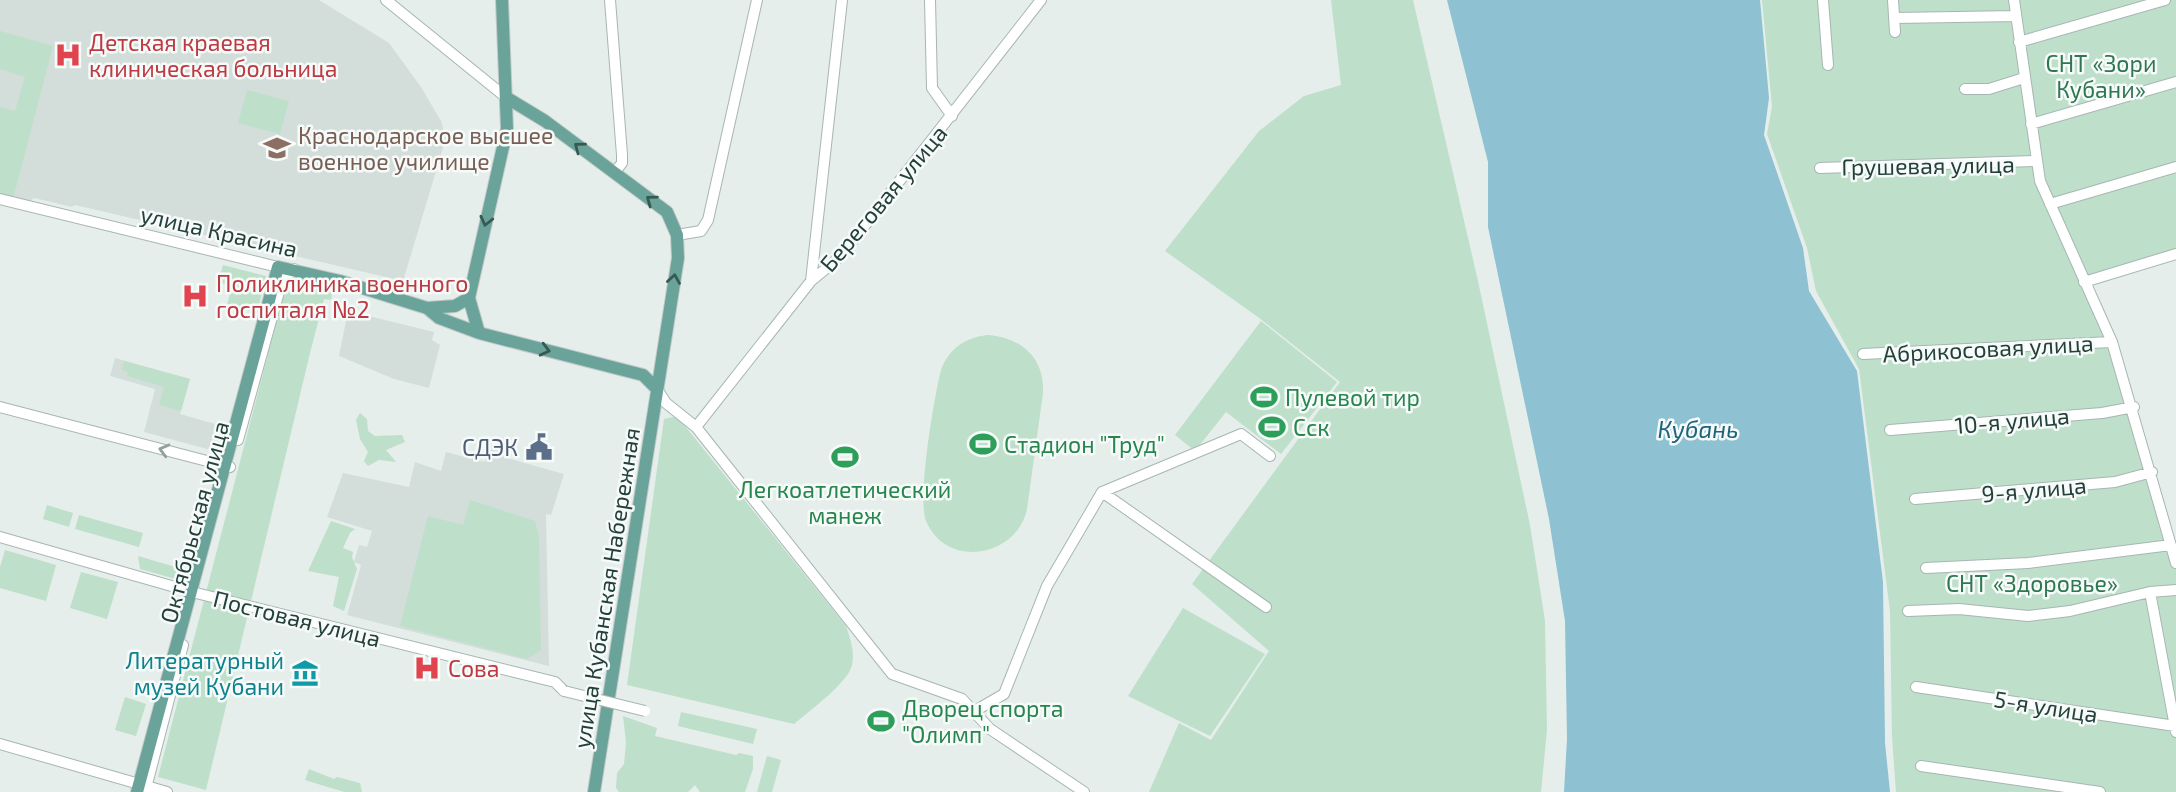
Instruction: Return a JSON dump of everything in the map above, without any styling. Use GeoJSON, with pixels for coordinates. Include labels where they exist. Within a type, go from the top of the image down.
{"type":"FeatureCollection","features":[{"type":"Feature","properties":{"kind":"main road"},"geometry":{"type":"LineString","coordinates":[[479,333],[469,298],[507,129],[502,0]]}},
{"type":"Feature","properties":{"kind":"main road"},"geometry":{"type":"LineString","coordinates":[[507,98],[545,121],[667,212],[677,235]]}},
{"type":"Feature","properties":{"kind":"main road"},"geometry":{"type":"LineString","coordinates":[[507,129],[513,121],[524,116],[545,121]]}},
{"type":"Feature","properties":{"kind":"main road","name":"улица Кубанская Набережная"},"geometry":{"type":"LineString","coordinates":[[594,792],[678,258],[677,235]]}},
{"type":"Feature","properties":{"kind":"main road","name":"улица Красина"},"geometry":{"type":"LineString","coordinates":[[278,267],[294,269],[427,308],[455,306],[469,298]]}},
{"type":"Feature","properties":{"kind":"main road","name":"Октябрьская улица"},"geometry":{"type":"LineString","coordinates":[[142,789],[278,267]]}},
{"type":"Feature","properties":{"kind":"main road","name":"улица Красина"},"geometry":{"type":"LineString","coordinates":[[427,308],[439,318],[479,333],[643,375],[657,390]]}},
{"type":"Feature","properties":{"kind":"street"},"geometry":{"type":"LineString","coordinates":[[386,0],[507,98]]}},
{"type":"Feature","properties":{"kind":"street"},"geometry":{"type":"LineString","coordinates":[[610,0],[622,155],[622,163],[614,173]]}},
{"type":"Feature","properties":{"kind":"street"},"geometry":{"type":"LineString","coordinates":[[677,235],[701,231],[708,220],[757,0]]}},
{"type":"Feature","properties":{"kind":"street"},"geometry":{"type":"LineString","coordinates":[[811,281],[842,0]]}},
{"type":"Feature","properties":{"kind":"street"},"geometry":{"type":"LineString","coordinates":[[930,0],[932,88],[952,116]]}},
{"type":"Feature","properties":{"kind":"street","name":"Береговая улица"},"geometry":{"type":"LineString","coordinates":[[696,427],[811,281],[840,257],[1041,0]]}},
{"type":"Feature","properties":{"kind":"street"},"geometry":{"type":"LineString","coordinates":[[1823,0],[1828,65]]}},
{"type":"Feature","properties":{"kind":"street"},"geometry":{"type":"LineString","coordinates":[[1893,0],[1895,32]]}},
{"type":"Feature","properties":{"kind":"street"},"geometry":{"type":"LineString","coordinates":[[2014,0],[2036,161],[2050,204],[2112,342],[2134,407],[2176,563]]}},
{"type":"Feature","properties":{"kind":"street"},"geometry":{"type":"LineString","coordinates":[[2019,42],[2165,0]]}},
{"type":"Feature","properties":{"kind":"street"},"geometry":{"type":"LineString","coordinates":[[1895,18],[2016,16]]}},
{"type":"Feature","properties":{"kind":"street"},"geometry":{"type":"LineString","coordinates":[[1965,89],[1989,89],[2024,78]]}},
{"type":"Feature","properties":{"kind":"street"},"geometry":{"type":"LineString","coordinates":[[2031,124],[2176,82]]}},
{"type":"Feature","properties":{"kind":"street","name":"Грушевая улица"},"geometry":{"type":"LineString","coordinates":[[1820,168],[2036,161]]}},
{"type":"Feature","properties":{"kind":"street"},"geometry":{"type":"LineString","coordinates":[[2050,204],[2176,167]]}},
{"type":"Feature","properties":{"kind":"street","name":"улица Красина"},"geometry":{"type":"LineString","coordinates":[[0,199],[278,267]]}},
{"type":"Feature","properties":{"kind":"street"},"geometry":{"type":"LineString","coordinates":[[2084,282],[2176,254]]}},
{"type":"Feature","properties":{"kind":"street","name":"Октябрьская улица"},"geometry":{"type":"LineString","coordinates":[[226,466],[282,281],[294,269]]}},
{"type":"Feature","properties":{"kind":"street","name":"Абрикосовая улица"},"geometry":{"type":"LineString","coordinates":[[1863,354],[2112,342]]}},
{"type":"Feature","properties":{"kind":"street"},"geometry":{"type":"LineString","coordinates":[[657,390],[666,403],[696,427],[892,674],[962,699],[990,729],[1084,792]]}},
{"type":"Feature","properties":{"kind":"street"},"geometry":{"type":"LineString","coordinates":[[0,407],[226,466]]}},
{"type":"Feature","properties":{"kind":"street","name":"10-я улица"},"geometry":{"type":"LineString","coordinates":[[1890,430],[2102,413],[2134,407]]}},
{"type":"Feature","properties":{"kind":"street"},"geometry":{"type":"LineString","coordinates":[[974,712],[1004,694],[1046,586],[1102,492],[1241,434],[1270,456]]}},
{"type":"Feature","properties":{"kind":"street","name":"9-я улица"},"geometry":{"type":"LineString","coordinates":[[1915,499],[2115,482],[2152,472]]}},
{"type":"Feature","properties":{"kind":"street"},"geometry":{"type":"LineString","coordinates":[[1102,492],[1266,607]]}},
{"type":"Feature","properties":{"kind":"street","name":"Постовая улица"},"geometry":{"type":"LineString","coordinates":[[0,539],[192,594],[555,682],[564,691],[645,711]]}},
{"type":"Feature","properties":{"kind":"street"},"geometry":{"type":"LineString","coordinates":[[1927,568],[2028,563],[2171,545]]}},
{"type":"Feature","properties":{"kind":"street"},"geometry":{"type":"LineString","coordinates":[[1908,611],[1959,609],[2028,616],[2070,611],[2150,592],[2176,590]]}},
{"type":"Feature","properties":{"kind":"street"},"geometry":{"type":"LineString","coordinates":[[2150,592],[2175,729]]}},
{"type":"Feature","properties":{"kind":"street","name":"5-я улица"},"geometry":{"type":"LineString","coordinates":[[1916,687],[2175,729]]}},
{"type":"Feature","properties":{"kind":"street"},"geometry":{"type":"LineString","coordinates":[[0,744],[142,789],[167,792]]}},
{"type":"Feature","properties":{"kind":"street"},"geometry":{"type":"LineString","coordinates":[[1921,766],[2100,792]]}},
{"type":"Feature","properties":{"kind":"shaded area","name":"Краснодарское высшее военное училище"},"geometry":{"type":"Polygon","coordinates":[[[0,0],[319,0],[389,43],[421,87],[441,121],[446,138],[403,281],[75,205],[72,207],[34,198],[26,204],[0,197],[0,0]]]}},
{"type":"Feature","properties":{"kind":"shaded area"},"geometry":{"type":"Polygon","coordinates":[[[348,311],[434,332],[432,340],[440,345],[429,388],[394,379],[339,356],[348,311]]]}},
{"type":"Feature","properties":{"kind":"shaded area"},"geometry":{"type":"Polygon","coordinates":[[[115,358],[190,379],[180,414],[229,428],[222,453],[144,432],[155,389],[110,376],[115,358]]]}},
{"type":"Feature","properties":{"kind":"shaded area"},"geometry":{"type":"Polygon","coordinates":[[[489,444],[509,449],[507,458],[564,474],[551,515],[546,514],[549,666],[347,615],[361,565],[354,562],[359,545],[367,547],[372,531],[327,517],[343,473],[409,487],[415,462],[441,471],[446,452],[485,462],[489,444]]]}},
{"type":"Feature","properties":{"kind":"green space"},"geometry":{"type":"Polygon","coordinates":[[[1331,0],[1413,0],[1478,281],[1530,525],[1545,621],[1547,730],[1541,792],[1149,792],[1179,723],[1211,740],[1269,651],[1192,584],[1340,382],[1258,317],[1165,251],[1259,131],[1304,96],[1341,85],[1331,0]]]}},
{"type":"Feature","properties":{"kind":"green space","name":"СНТ «Здоровье»"},"geometry":{"type":"Polygon","coordinates":[[[1762,0],[2176,0],[2176,253],[2084,281],[2112,342],[2176,563],[2176,792],[1896,792],[1892,737],[1890,611],[1859,369],[1816,291],[1807,248],[1767,134],[1772,107],[1762,0]]]}},
{"type":"Feature","properties":{"kind":"green space"},"geometry":{"type":"Polygon","coordinates":[[[0,31],[53,46],[13,199],[0,196],[0,107],[15,111],[25,77],[0,69],[0,31]]]}},
{"type":"Feature","properties":{"kind":"green space"},"geometry":{"type":"Polygon","coordinates":[[[247,90],[289,101],[280,134],[238,123],[247,90]]]}},
{"type":"Feature","properties":{"kind":"green space"},"geometry":{"type":"Polygon","coordinates":[[[223,265],[266,276],[257,313],[227,305],[232,286],[218,282],[223,265]]]}},
{"type":"Feature","properties":{"kind":"green space"},"geometry":{"type":"Polygon","coordinates":[[[297,276],[330,285],[333,289],[331,300],[324,299],[310,353],[206,790],[158,777],[287,281],[297,276]]]}},
{"type":"Feature","properties":{"kind":"green space","name":"Пулевой тир"},"geometry":{"type":"Polygon","coordinates":[[[1261,321],[1337,382],[1281,454],[1226,412],[1195,451],[1175,435],[1261,321]]]}},
{"type":"Feature","properties":{"kind":"green space","name":"Стадион \"Труд\""},"geometry":{"type":"Polygon","coordinates":[[[987,335],[1010,340],[1028,352],[1040,369],[1043,393],[1027,509],[1021,525],[1010,538],[996,547],[965,551],[949,547],[936,537],[926,521],[924,491],[927,447],[944,363],[953,350],[964,342],[987,335]]]}},
{"type":"Feature","properties":{"kind":"green space"},"geometry":{"type":"Polygon","coordinates":[[[124,361],[190,379],[181,411],[159,405],[164,387],[127,376],[128,372],[122,370],[124,361]]]}},
{"type":"Feature","properties":{"kind":"green space"},"geometry":{"type":"Polygon","coordinates":[[[360,413],[367,419],[368,431],[375,436],[402,435],[405,442],[386,450],[396,462],[379,460],[368,466],[364,461],[368,452],[360,439],[356,420],[360,413]]]}},
{"type":"Feature","properties":{"kind":"green space"},"geometry":{"type":"Polygon","coordinates":[[[677,416],[846,626],[853,655],[849,672],[844,680],[794,724],[627,685],[664,419],[677,416]]]}},
{"type":"Feature","properties":{"kind":"green space"},"geometry":{"type":"Polygon","coordinates":[[[470,500],[535,521],[539,538],[541,650],[527,659],[400,626],[428,516],[463,525],[470,500]]]}},
{"type":"Feature","properties":{"kind":"green space"},"geometry":{"type":"Polygon","coordinates":[[[47,505],[73,513],[69,527],[43,519],[47,505]]]}},
{"type":"Feature","properties":{"kind":"green space"},"geometry":{"type":"Polygon","coordinates":[[[79,515],[143,533],[139,547],[75,529],[79,515]]]}},
{"type":"Feature","properties":{"kind":"green space"},"geometry":{"type":"Polygon","coordinates":[[[331,521],[355,529],[343,548],[353,552],[352,557],[357,569],[344,611],[333,606],[339,577],[308,571],[331,521]]]}},
{"type":"Feature","properties":{"kind":"green space"},"geometry":{"type":"Polygon","coordinates":[[[5,550],[56,565],[46,601],[0,588],[0,567],[5,550]]]}},
{"type":"Feature","properties":{"kind":"green space"},"geometry":{"type":"Polygon","coordinates":[[[138,556],[186,570],[183,581],[140,569],[138,556]]]}},
{"type":"Feature","properties":{"kind":"green space"},"geometry":{"type":"Polygon","coordinates":[[[81,572],[118,582],[107,619],[70,608],[81,572]]]}},
{"type":"Feature","properties":{"kind":"green space"},"geometry":{"type":"Polygon","coordinates":[[[1183,608],[1265,654],[1210,736],[1128,696],[1183,608]]]}},
{"type":"Feature","properties":{"kind":"green space"},"geometry":{"type":"Polygon","coordinates":[[[125,697],[146,704],[136,736],[115,730],[125,697]]]}},
{"type":"Feature","properties":{"kind":"green space"},"geometry":{"type":"Polygon","coordinates":[[[681,712],[757,729],[753,744],[678,726],[681,712]]]}},
{"type":"Feature","properties":{"kind":"green space"},"geometry":{"type":"Polygon","coordinates":[[[623,716],[657,728],[655,736],[736,755],[739,753],[753,756],[753,769],[745,792],[700,792],[695,785],[688,792],[619,792],[616,788],[617,773],[624,764],[626,742],[623,716]]]}},
{"type":"Feature","properties":{"kind":"green space"},"geometry":{"type":"Polygon","coordinates":[[[767,756],[781,760],[772,792],[757,792],[767,756]]]}},
{"type":"Feature","properties":{"kind":"green space"},"geometry":{"type":"Polygon","coordinates":[[[309,769],[334,779],[337,777],[360,783],[362,792],[344,792],[305,780],[309,769]]]}},
{"type":"Feature","properties":{"kind":"water","name":"Кубань"},"geometry":{"type":"Polygon","coordinates":[[[1447,0],[1760,0],[1769,98],[1764,135],[1803,248],[1809,291],[1857,371],[1883,582],[1885,743],[1890,792],[1564,792],[1567,739],[1565,621],[1549,519],[1488,227],[1488,162],[1447,0]]]}},
{"type":"Feature","properties":{"kind":"place","name":"Детская краевая клиническая больница"},"geometry":{"type":"Point","coordinates":[68,55]}},
{"type":"Feature","properties":{"kind":"place","name":"Краснодарское высшее военное училище"},"geometry":{"type":"Point","coordinates":[277,148]}},
{"type":"Feature","properties":{"kind":"place","name":"Поликлиника военного госпиталя №2"},"geometry":{"type":"Point","coordinates":[195,296]}},
{"type":"Feature","properties":{"kind":"place","name":"Пулевой тир"},"geometry":{"type":"Point","coordinates":[1264,397]}},
{"type":"Feature","properties":{"kind":"place","name":"Сск"},"geometry":{"type":"Point","coordinates":[1272,427]}},
{"type":"Feature","properties":{"kind":"place","name":"Стадион \"Труд\""},"geometry":{"type":"Point","coordinates":[983,444]}},
{"type":"Feature","properties":{"kind":"place","name":"СДЭК"},"geometry":{"type":"Point","coordinates":[539,447]}},
{"type":"Feature","properties":{"kind":"place","name":"Легкоатлетический манеж"},"geometry":{"type":"Point","coordinates":[845,457]}},
{"type":"Feature","properties":{"kind":"place","name":"Сова"},"geometry":{"type":"Point","coordinates":[427,668]}},
{"type":"Feature","properties":{"kind":"place","name":"Литературный музей Кубани"},"geometry":{"type":"Point","coordinates":[305,673]}},
{"type":"Feature","properties":{"kind":"place","name":"Дворец спорта \"Олимп\""},"geometry":{"type":"Point","coordinates":[881,721]}},
{"type":"Feature","properties":{"kind":"park label","name":"СНТ «Зори Кубани»"},"geometry":{"type":"Point","coordinates":[2101,76]}}]}
